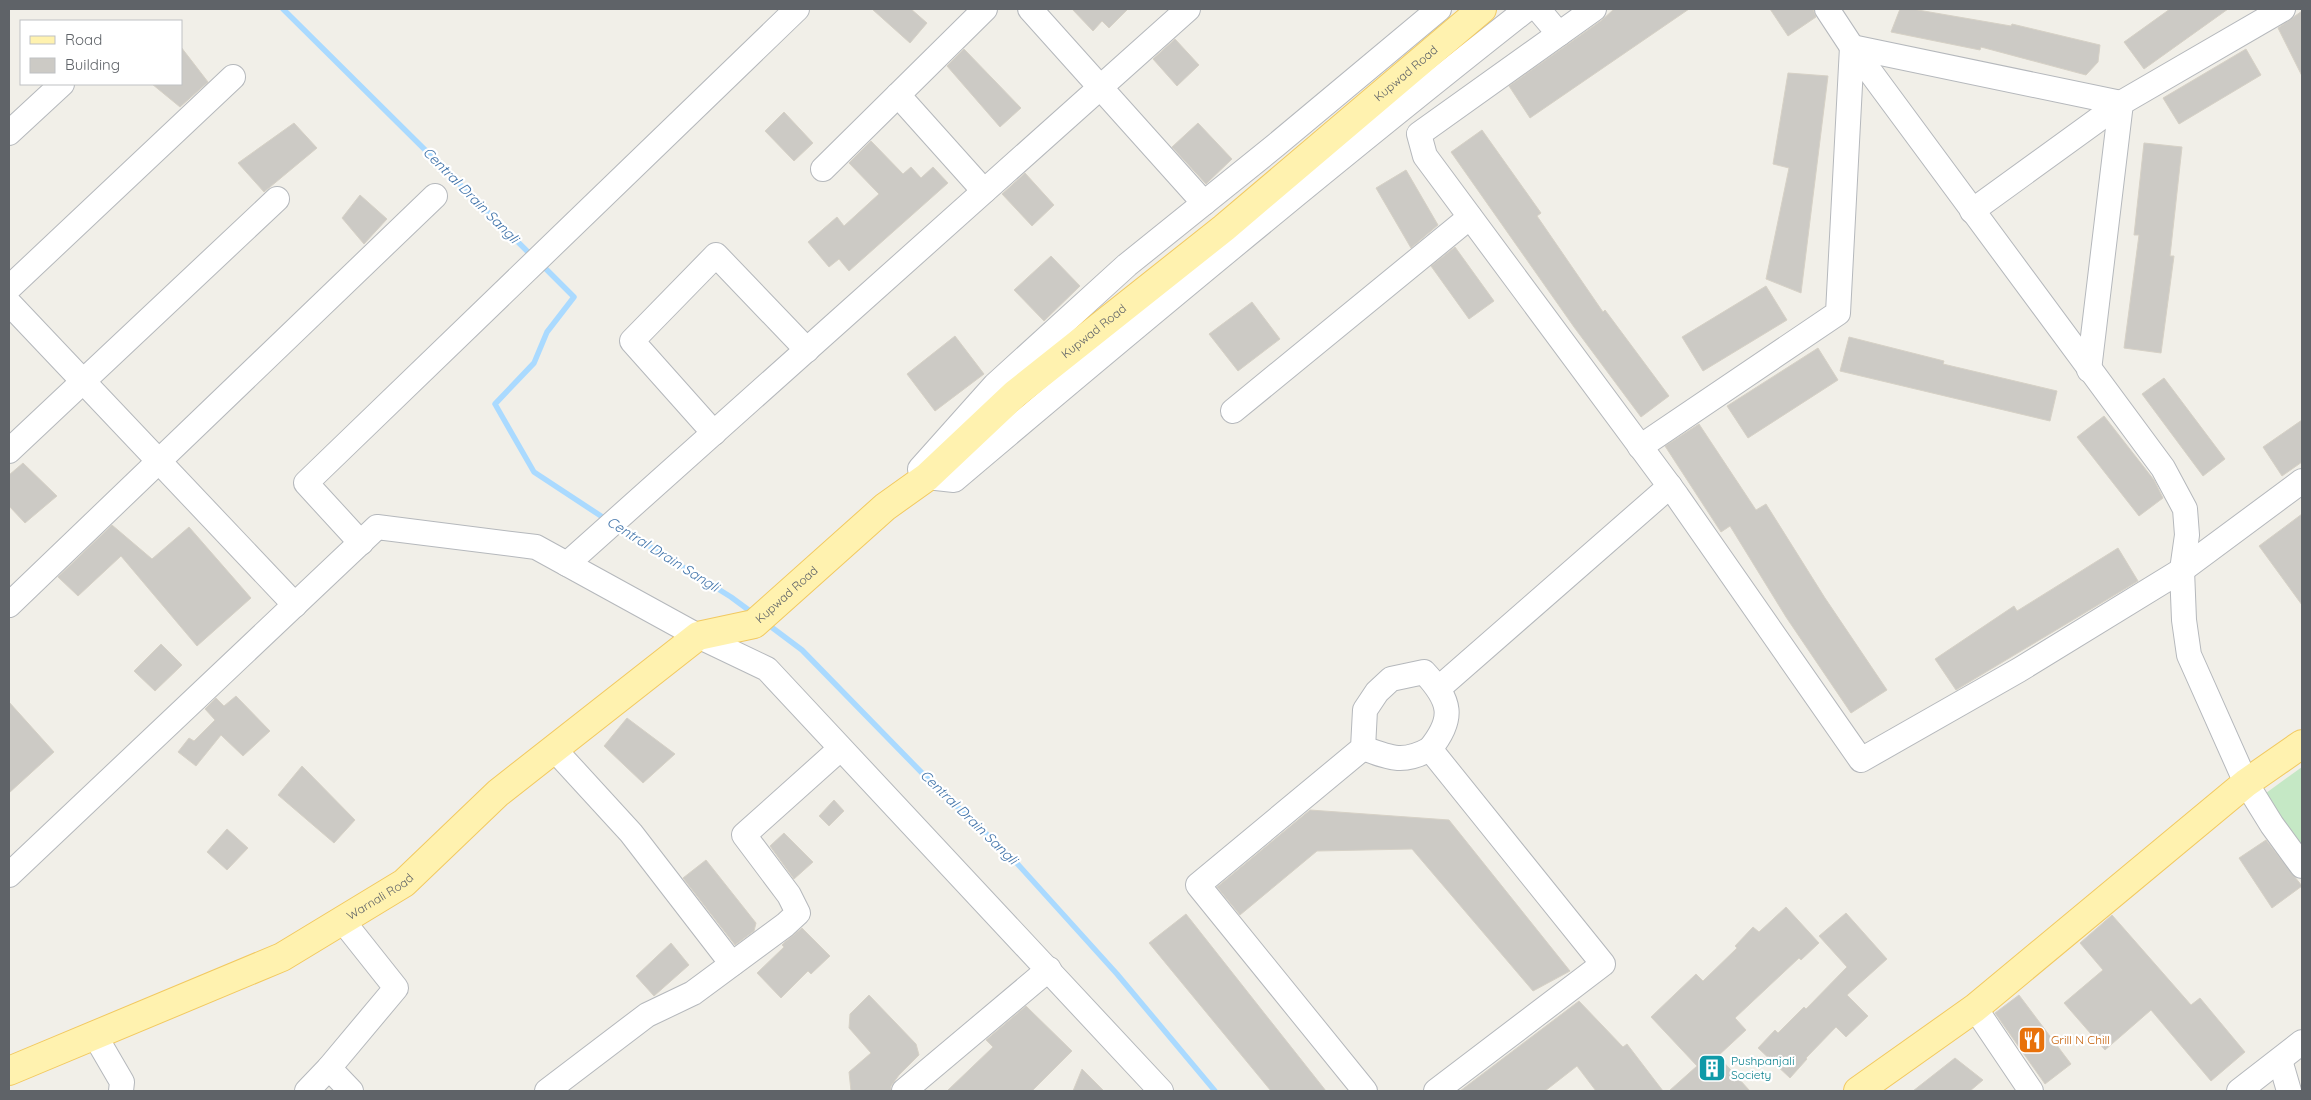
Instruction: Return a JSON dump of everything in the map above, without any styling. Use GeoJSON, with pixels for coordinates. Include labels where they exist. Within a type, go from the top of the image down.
{"type":"FeatureCollection","features":[{"type":"Feature","properties":{"kind":"main road","name":"Kupwad Road"},"geometry":{"type":"LineString","coordinates":[[698,636],[754,624],[885,507],[928,477],[1015,394],[1224,228],[1482,9]]}},
{"type":"Feature","properties":{"kind":"main road","name":"Warnali Road"},"geometry":{"type":"LineString","coordinates":[[9,1071],[282,957],[404,883],[498,793],[698,636]]}},
{"type":"Feature","properties":{"kind":"main road"},"geometry":{"type":"LineString","coordinates":[[1858,1091],[1975,1008],[2278,761]]}},
{"type":"Feature","properties":{"kind":"street"},"geometry":{"type":"LineString","coordinates":[[361,543],[306,483],[797,9]]}},
{"type":"Feature","properties":{"kind":"street"},"geometry":{"type":"LineString","coordinates":[[823,169],[985,9]]}},
{"type":"Feature","properties":{"kind":"street"},"geometry":{"type":"LineString","coordinates":[[1030,9],[1204,203]]}},
{"type":"Feature","properties":{"kind":"street"},"geometry":{"type":"LineString","coordinates":[[568,564],[1188,9]]}},
{"type":"Feature","properties":{"kind":"street"},"geometry":{"type":"LineString","coordinates":[[885,507],[995,385],[1126,265],[1439,9]]}},
{"type":"Feature","properties":{"kind":"street"},"geometry":{"type":"LineString","coordinates":[[928,477],[954,480],[1172,296],[1394,114],[1527,9]]}},
{"type":"Feature","properties":{"kind":"street"},"geometry":{"type":"LineString","coordinates":[[1538,9],[1559,34]]}},
{"type":"Feature","properties":{"kind":"street"},"geometry":{"type":"LineString","coordinates":[[1419,134],[1594,9]]}},
{"type":"Feature","properties":{"kind":"street"},"geometry":{"type":"LineString","coordinates":[[1827,9],[1852,47],[1972,211],[2163,468],[2185,508],[2187,535],[2182,570],[2184,620],[2189,655],[2278,761],[2272,825],[2302,866]]}},
{"type":"Feature","properties":{"kind":"street"},"geometry":{"type":"LineString","coordinates":[[1972,211],[2121,103],[2283,9]]}},
{"type":"Feature","properties":{"kind":"street"},"geometry":{"type":"LineString","coordinates":[[1852,47],[2121,103]]}},
{"type":"Feature","properties":{"kind":"street"},"geometry":{"type":"LineString","coordinates":[[1640,447],[1838,313],[1852,47]]}},
{"type":"Feature","properties":{"kind":"street"},"geometry":{"type":"LineString","coordinates":[[9,288],[233,77]]}},
{"type":"Feature","properties":{"kind":"street"},"geometry":{"type":"LineString","coordinates":[[9,133],[61,85]]}},
{"type":"Feature","properties":{"kind":"street"},"geometry":{"type":"LineString","coordinates":[[898,95],[984,191]]}},
{"type":"Feature","properties":{"kind":"street"},"geometry":{"type":"LineString","coordinates":[[2089,370],[2121,103]]}},
{"type":"Feature","properties":{"kind":"street"},"geometry":{"type":"LineString","coordinates":[[1394,114],[1419,134],[1425,156],[1670,486],[1861,760],[2019,670],[2182,570],[2302,481]]}},
{"type":"Feature","properties":{"kind":"street"},"geometry":{"type":"LineString","coordinates":[[9,605],[436,196]]}},
{"type":"Feature","properties":{"kind":"street"},"geometry":{"type":"LineString","coordinates":[[9,451],[84,383],[277,199]]}},
{"type":"Feature","properties":{"kind":"street"},"geometry":{"type":"LineString","coordinates":[[1233,411],[1470,217]]}},
{"type":"Feature","properties":{"kind":"street"},"geometry":{"type":"LineString","coordinates":[[714,432],[632,341],[716,255],[807,350]]}},
{"type":"Feature","properties":{"kind":"street"},"geometry":{"type":"LineString","coordinates":[[9,303],[294,605]]}},
{"type":"Feature","properties":{"kind":"street"},"geometry":{"type":"LineString","coordinates":[[1439,688],[1670,486]]}},
{"type":"Feature","properties":{"kind":"street"},"geometry":{"type":"LineString","coordinates":[[9,875],[377,527],[536,547],[698,636],[767,669],[1161,1091]]}},
{"type":"Feature","properties":{"kind":"street"},"geometry":{"type":"LineString","coordinates":[[1363,748],[1392,759],[1416,757],[1430,749],[1444,732],[1447,707],[1439,688],[1424,672],[1391,679],[1377,692],[1365,710],[1363,748],[1198,885],[1364,1091]]}},
{"type":"Feature","properties":{"kind":"street"},"geometry":{"type":"LineString","coordinates":[[554,749],[630,833],[732,964]]}},
{"type":"Feature","properties":{"kind":"street"},"geometry":{"type":"LineString","coordinates":[[547,1091],[647,1015],[693,993],[785,925],[798,913],[789,895],[744,835],[840,749]]}},
{"type":"Feature","properties":{"kind":"street"},"geometry":{"type":"LineString","coordinates":[[1430,749],[1603,964],[1436,1091]]}},
{"type":"Feature","properties":{"kind":"street"},"geometry":{"type":"LineString","coordinates":[[307,1091],[329,1068],[396,988],[342,920]]}},
{"type":"Feature","properties":{"kind":"street"},"geometry":{"type":"LineString","coordinates":[[904,1091],[1049,969]]}},
{"type":"Feature","properties":{"kind":"street"},"geometry":{"type":"LineString","coordinates":[[1975,1008],[2031,1091]]}},
{"type":"Feature","properties":{"kind":"street"},"geometry":{"type":"LineString","coordinates":[[94,1034],[122,1082],[122,1091]]}},
{"type":"Feature","properties":{"kind":"street"},"geometry":{"type":"LineString","coordinates":[[2239,1091],[2302,1042]]}},
{"type":"Feature","properties":{"kind":"street"},"geometry":{"type":"LineString","coordinates":[[2280,1060],[2289,1091]]}},
{"type":"Feature","properties":{"kind":"street"},"geometry":{"type":"LineString","coordinates":[[329,1068],[351,1091]]}},
{"type":"Feature","properties":{"kind":"green space"},"geometry":{"type":"Polygon","coordinates":[[[2302,767],[2302,863],[2272,825],[2266,793],[2302,767]]]}},
{"type":"Feature","properties":{"kind":"building"},"geometry":{"type":"Polygon","coordinates":[[[872,9],[911,9],[927,23],[910,43],[872,9]]]}},
{"type":"Feature","properties":{"kind":"building"},"geometry":{"type":"Polygon","coordinates":[[[1072,9],[1128,9],[1109,28],[1102,21],[1093,31],[1072,9]]]}},
{"type":"Feature","properties":{"kind":"building"},"geometry":{"type":"Polygon","coordinates":[[[1614,9],[1689,9],[1530,118],[1509,86],[1602,20],[1614,9]]]}},
{"type":"Feature","properties":{"kind":"building"},"geometry":{"type":"Polygon","coordinates":[[[1770,9],[1813,9],[1816,17],[1788,36],[1770,9]]]}},
{"type":"Feature","properties":{"kind":"building"},"geometry":{"type":"Polygon","coordinates":[[[1900,9],[1912,9],[2011,26],[2012,24],[2100,45],[2098,62],[2086,75],[1981,47],[1980,50],[1891,32],[1900,9]]]}},
{"type":"Feature","properties":{"kind":"building"},"geometry":{"type":"Polygon","coordinates":[[[2170,9],[2228,9],[2144,69],[2124,42],[2170,9]]]}},
{"type":"Feature","properties":{"kind":"building"},"geometry":{"type":"Polygon","coordinates":[[[2302,11],[2302,76],[2278,28],[2302,11]]]}},
{"type":"Feature","properties":{"kind":"building"},"geometry":{"type":"Polygon","coordinates":[[[1175,39],[1199,65],[1177,86],[1153,59],[1175,39]]]}},
{"type":"Feature","properties":{"kind":"building"},"geometry":{"type":"Polygon","coordinates":[[[182,48],[208,82],[180,107],[153,85],[182,85],[182,48]]]}},
{"type":"Feature","properties":{"kind":"building"},"geometry":{"type":"Polygon","coordinates":[[[964,49],[1021,108],[1000,127],[947,66],[964,49]]]}},
{"type":"Feature","properties":{"kind":"building"},"geometry":{"type":"Polygon","coordinates":[[[2246,49],[2261,75],[2179,124],[2163,98],[2246,49]]]}},
{"type":"Feature","properties":{"kind":"building"},"geometry":{"type":"Polygon","coordinates":[[[1788,73],[1828,76],[1801,293],[1766,279],[1789,168],[1773,164],[1788,73]]]}},
{"type":"Feature","properties":{"kind":"building"},"geometry":{"type":"Polygon","coordinates":[[[784,112],[813,143],[794,161],[765,131],[784,112]]]}},
{"type":"Feature","properties":{"kind":"building"},"geometry":{"type":"Polygon","coordinates":[[[294,123],[317,148],[264,192],[238,163],[294,123]]]}},
{"type":"Feature","properties":{"kind":"building"},"geometry":{"type":"Polygon","coordinates":[[[1198,123],[1232,159],[1206,184],[1172,147],[1198,123]]]}},
{"type":"Feature","properties":{"kind":"building"},"geometry":{"type":"Polygon","coordinates":[[[1482,130],[1541,213],[1537,216],[1603,312],[1605,310],[1669,396],[1641,417],[1574,327],[1451,152],[1482,130]]]}},
{"type":"Feature","properties":{"kind":"building"},"geometry":{"type":"Polygon","coordinates":[[[871,141],[903,174],[911,167],[921,178],[933,167],[948,183],[849,271],[839,259],[829,267],[808,242],[837,217],[844,226],[879,194],[849,163],[871,141]]]}},
{"type":"Feature","properties":{"kind":"building"},"geometry":{"type":"Polygon","coordinates":[[[2144,143],[2182,147],[2170,256],[2174,256],[2161,353],[2124,348],[2139,235],[2134,235],[2144,143]]]}},
{"type":"Feature","properties":{"kind":"building"},"geometry":{"type":"Polygon","coordinates":[[[1406,170],[1438,225],[1411,248],[1376,188],[1406,170]]]}},
{"type":"Feature","properties":{"kind":"building"},"geometry":{"type":"Polygon","coordinates":[[[1025,173],[1054,205],[1032,226],[1002,194],[1025,173]]]}},
{"type":"Feature","properties":{"kind":"building"},"geometry":{"type":"Polygon","coordinates":[[[360,195],[387,219],[364,244],[342,218],[360,195]]]}},
{"type":"Feature","properties":{"kind":"building"},"geometry":{"type":"Polygon","coordinates":[[[1455,247],[1494,301],[1469,319],[1431,266],[1455,247]]]}},
{"type":"Feature","properties":{"kind":"building"},"geometry":{"type":"Polygon","coordinates":[[[1051,256],[1080,286],[1044,321],[1014,290],[1051,256]]]}},
{"type":"Feature","properties":{"kind":"building"},"geometry":{"type":"Polygon","coordinates":[[[1766,286],[1787,320],[1703,371],[1682,337],[1766,286]]]}},
{"type":"Feature","properties":{"kind":"building"},"geometry":{"type":"Polygon","coordinates":[[[1252,302],[1280,339],[1238,371],[1209,334],[1252,302]]]}},
{"type":"Feature","properties":{"kind":"building"},"geometry":{"type":"Polygon","coordinates":[[[955,336],[984,374],[935,411],[907,374],[955,336]]]}},
{"type":"Feature","properties":{"kind":"building"},"geometry":{"type":"Polygon","coordinates":[[[1849,337],[1944,361],[1943,364],[2057,391],[2050,421],[1840,371],[1849,337]]]}},
{"type":"Feature","properties":{"kind":"building"},"geometry":{"type":"Polygon","coordinates":[[[1818,348],[1838,380],[1748,438],[1727,406],[1818,348]]]}},
{"type":"Feature","properties":{"kind":"building"},"geometry":{"type":"Polygon","coordinates":[[[2164,378],[2225,459],[2203,476],[2142,394],[2164,378]]]}},
{"type":"Feature","properties":{"kind":"building"},"geometry":{"type":"Polygon","coordinates":[[[2104,416],[2154,480],[2163,498],[2139,516],[2077,437],[2104,416]]]}},
{"type":"Feature","properties":{"kind":"building"},"geometry":{"type":"Polygon","coordinates":[[[2302,420],[2302,462],[2282,476],[2263,447],[2302,420]]]}},
{"type":"Feature","properties":{"kind":"building"},"geometry":{"type":"Polygon","coordinates":[[[1699,424],[1756,510],[1766,504],[1825,598],[1887,690],[1851,713],[1786,617],[1730,526],[1721,532],[1665,446],[1699,424]]]}},
{"type":"Feature","properties":{"kind":"building"},"geometry":{"type":"Polygon","coordinates":[[[23,463],[57,496],[25,523],[9,506],[9,475],[23,463]]]}},
{"type":"Feature","properties":{"kind":"building"},"geometry":{"type":"Polygon","coordinates":[[[2302,514],[2302,605],[2259,546],[2302,514]]]}},
{"type":"Feature","properties":{"kind":"building"},"geometry":{"type":"Polygon","coordinates":[[[112,525],[152,559],[189,527],[251,598],[197,646],[121,556],[78,596],[58,577],[112,525]]]}},
{"type":"Feature","properties":{"kind":"building"},"geometry":{"type":"Polygon","coordinates":[[[2118,548],[2138,581],[1956,690],[1935,659],[2014,606],[2017,611],[2118,548]]]}},
{"type":"Feature","properties":{"kind":"building"},"geometry":{"type":"Polygon","coordinates":[[[161,644],[182,665],[155,691],[134,671],[161,644]]]}},
{"type":"Feature","properties":{"kind":"building"},"geometry":{"type":"Polygon","coordinates":[[[236,696],[270,731],[243,756],[221,735],[196,766],[178,752],[189,738],[194,741],[215,720],[205,709],[216,698],[224,706],[236,696]]]}},
{"type":"Feature","properties":{"kind":"building"},"geometry":{"type":"Polygon","coordinates":[[[9,702],[54,752],[9,793],[9,702]]]}},
{"type":"Feature","properties":{"kind":"building"},"geometry":{"type":"Polygon","coordinates":[[[627,718],[675,754],[643,783],[604,746],[627,718]]]}},
{"type":"Feature","properties":{"kind":"building"},"geometry":{"type":"Polygon","coordinates":[[[302,766],[355,820],[334,843],[278,795],[302,766]]]}},
{"type":"Feature","properties":{"kind":"building"},"geometry":{"type":"Polygon","coordinates":[[[834,800],[844,811],[829,826],[819,816],[834,800]]]}},
{"type":"Feature","properties":{"kind":"building"},"geometry":{"type":"Polygon","coordinates":[[[1310,810],[1449,820],[1570,971],[1533,991],[1412,849],[1317,851],[1240,915],[1217,887],[1310,810]]]}},
{"type":"Feature","properties":{"kind":"building"},"geometry":{"type":"Polygon","coordinates":[[[227,829],[248,848],[227,870],[207,852],[227,829]]]}},
{"type":"Feature","properties":{"kind":"building"},"geometry":{"type":"Polygon","coordinates":[[[784,833],[813,862],[794,879],[770,846],[784,833]]]}},
{"type":"Feature","properties":{"kind":"building"},"geometry":{"type":"Polygon","coordinates":[[[2266,840],[2302,886],[2272,908],[2239,858],[2266,840]]]}},
{"type":"Feature","properties":{"kind":"building"},"geometry":{"type":"Polygon","coordinates":[[[706,860],[756,923],[754,931],[735,945],[683,878],[706,860]]]}},
{"type":"Feature","properties":{"kind":"building"},"geometry":{"type":"Polygon","coordinates":[[[1786,907],[1819,943],[1801,960],[1799,958],[1735,1018],[1746,1030],[1718,1056],[1750,1091],[1669,1091],[1697,1066],[1651,1017],[1696,974],[1703,981],[1737,948],[1735,946],[1753,927],[1759,932],[1786,907]]]}},
{"type":"Feature","properties":{"kind":"building"},"geometry":{"type":"Polygon","coordinates":[[[1846,913],[1887,959],[1847,995],[1868,1016],[1846,1037],[1836,1027],[1806,1058],[1790,1078],[1758,1048],[1775,1030],[1778,1033],[1804,1007],[1806,1009],[1847,967],[1819,936],[1846,913]]]}},
{"type":"Feature","properties":{"kind":"building"},"geometry":{"type":"Polygon","coordinates":[[[1186,914],[1326,1091],[1271,1091],[1149,943],[1186,914]]]}},
{"type":"Feature","properties":{"kind":"building"},"geometry":{"type":"Polygon","coordinates":[[[2112,915],[2191,1005],[2200,998],[2245,1052],[2211,1081],[2151,1010],[2105,1050],[2064,1003],[2103,970],[2080,943],[2112,915]]]}},
{"type":"Feature","properties":{"kind":"building"},"geometry":{"type":"Polygon","coordinates":[[[802,928],[830,956],[811,974],[808,971],[781,998],[757,973],[784,947],[782,945],[785,942],[802,928]]]}},
{"type":"Feature","properties":{"kind":"building"},"geometry":{"type":"Polygon","coordinates":[[[671,943],[689,965],[654,996],[636,976],[671,943]]]}},
{"type":"Feature","properties":{"kind":"building"},"geometry":{"type":"Polygon","coordinates":[[[869,995],[916,1044],[919,1055],[899,1075],[891,1086],[891,1091],[851,1091],[849,1072],[871,1053],[849,1028],[850,1014],[869,995]]]}},
{"type":"Feature","properties":{"kind":"building","name":"Grill N Chill"},"geometry":{"type":"Polygon","coordinates":[[[2019,995],[2071,1064],[2045,1084],[1995,1013],[2019,995]]]}},
{"type":"Feature","properties":{"kind":"building"},"geometry":{"type":"Polygon","coordinates":[[[1579,1001],[1623,1047],[1627,1044],[1663,1091],[1596,1091],[1577,1066],[1545,1091],[1460,1091],[1579,1001]]]}},
{"type":"Feature","properties":{"kind":"building"},"geometry":{"type":"Polygon","coordinates":[[[1026,1006],[1072,1051],[1032,1091],[947,1091],[993,1047],[986,1040],[1026,1006]]]}},
{"type":"Feature","properties":{"kind":"building"},"geometry":{"type":"Polygon","coordinates":[[[1955,1058],[1983,1080],[1970,1091],[1913,1091],[1955,1058]]]}},
{"type":"Feature","properties":{"kind":"building"},"geometry":{"type":"Polygon","coordinates":[[[1082,1069],[1104,1091],[1073,1091],[1082,1069]]]}},
{"type":"Feature","properties":{"kind":"waterway","name":"Central Drain Sangli"},"geometry":{"type":"LineString","coordinates":[[283,9],[532,256]]}},
{"type":"Feature","properties":{"kind":"waterway","name":"Central Drain Sangli"},"geometry":{"type":"LineString","coordinates":[[541,264],[574,297],[547,332],[534,363],[495,404],[534,472],[607,520]]}},
{"type":"Feature","properties":{"kind":"waterway","name":"Central Drain Sangli"},"geometry":{"type":"LineString","coordinates":[[617,526],[731,597],[754,614]]}},
{"type":"Feature","properties":{"kind":"waterway","name":"Central Drain Sangli"},"geometry":{"type":"LineString","coordinates":[[766,623],[802,650],[924,775],[1014,860],[1117,974],[1215,1091]]}},
{"type":"Feature","properties":{"kind":"place","name":"Grill N Chill"},"geometry":{"type":"Point","coordinates":[2032,1040]}},
{"type":"Feature","properties":{"kind":"place","name":"Pushpanjali Society"},"geometry":{"type":"Point","coordinates":[1712,1068]}}]}
